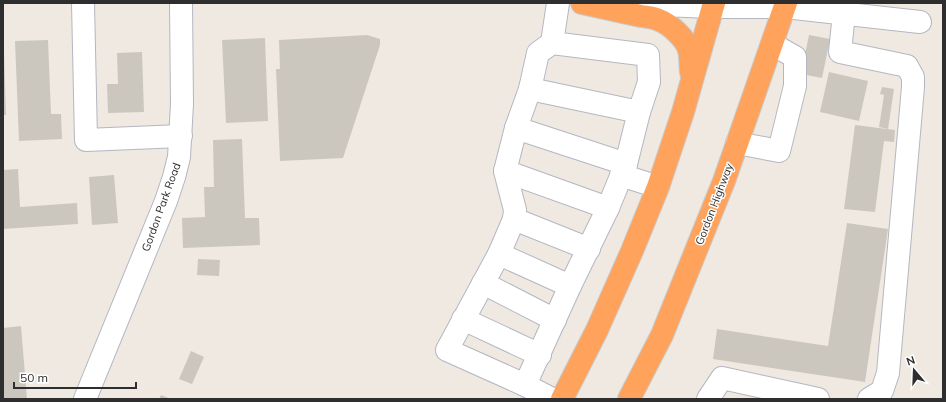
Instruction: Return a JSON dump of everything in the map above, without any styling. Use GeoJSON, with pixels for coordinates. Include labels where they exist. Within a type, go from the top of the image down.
{"type":"FeatureCollection","features":[{"type":"Feature","properties":{"kind":"highway"},"geometry":{"type":"LineString","coordinates":[[582,3],[661,20],[676,32],[686,43],[690,52],[691,81]]}},
{"type":"Feature","properties":{"kind":"highway"},"geometry":{"type":"LineString","coordinates":[[562,399],[597,330],[658,187],[714,5]]}},
{"type":"Feature","properties":{"kind":"highway","name":"Gordon Highway"},"geometry":{"type":"LineString","coordinates":[[629,399],[662,335],[724,181],[785,5]]}},
{"type":"Feature","properties":{"kind":"street"},"geometry":{"type":"LineString","coordinates":[[83,3],[86,140],[181,136]]}},
{"type":"Feature","properties":{"kind":"street","name":"Gordon Park Road"},"geometry":{"type":"LineString","coordinates":[[86,399],[172,183],[179,157],[182,104],[181,3]]}},
{"type":"Feature","properties":{"kind":"street"},"geometry":{"type":"LineString","coordinates":[[552,43],[558,3]]}},
{"type":"Feature","properties":{"kind":"street"},"geometry":{"type":"LineString","coordinates":[[601,3],[785,5],[821,7],[844,13],[920,22]]}},
{"type":"Feature","properties":{"kind":"street"},"geometry":{"type":"LineString","coordinates":[[844,13],[840,52],[907,66],[913,77],[888,373],[882,391],[869,399]]}},
{"type":"Feature","properties":{"kind":"street"},"geometry":{"type":"LineString","coordinates":[[525,385],[540,355],[570,286],[608,208],[623,169],[649,82],[648,55],[552,43],[538,53],[530,89],[516,128],[505,171],[515,210],[514,219],[499,254],[447,350],[525,385],[552,399]]}},
{"type":"Feature","properties":{"kind":"street"},"geometry":{"type":"LineString","coordinates":[[737,143],[779,151],[795,86],[795,57],[772,44]]}},
{"type":"Feature","properties":{"kind":"street"},"geometry":{"type":"LineString","coordinates":[[530,89],[639,112]]}},
{"type":"Feature","properties":{"kind":"street"},"geometry":{"type":"LineString","coordinates":[[516,128],[623,169],[658,187]]}},
{"type":"Feature","properties":{"kind":"street"},"geometry":{"type":"LineString","coordinates":[[505,171],[608,208]]}},
{"type":"Feature","properties":{"kind":"street"},"geometry":{"type":"LineString","coordinates":[[514,219],[589,249]]}},
{"type":"Feature","properties":{"kind":"street"},"geometry":{"type":"LineString","coordinates":[[499,254],[570,286]]}},
{"type":"Feature","properties":{"kind":"street"},"geometry":{"type":"LineString","coordinates":[[483,283],[555,320]]}},
{"type":"Feature","properties":{"kind":"street"},"geometry":{"type":"LineString","coordinates":[[464,319],[540,355]]}},
{"type":"Feature","properties":{"kind":"street"},"geometry":{"type":"LineString","coordinates":[[708,399],[722,378],[818,399]]}},
{"type":"Feature","properties":{"kind":"building"},"geometry":{"type":"Polygon","coordinates":[[[367,35],[380,39],[380,45],[343,158],[280,161],[276,69],[280,69],[279,40],[367,35]]]}},
{"type":"Feature","properties":{"kind":"building"},"geometry":{"type":"Polygon","coordinates":[[[809,35],[830,39],[822,78],[801,74],[809,35]]]}},
{"type":"Feature","properties":{"kind":"building"},"geometry":{"type":"Polygon","coordinates":[[[265,38],[268,121],[226,123],[222,40],[265,38]]]}},
{"type":"Feature","properties":{"kind":"building"},"geometry":{"type":"Polygon","coordinates":[[[48,40],[51,114],[61,114],[62,139],[19,141],[15,41],[48,40]]]}},
{"type":"Feature","properties":{"kind":"building"},"geometry":{"type":"Polygon","coordinates":[[[4,52],[6,115],[3,115],[4,52]]]}},
{"type":"Feature","properties":{"kind":"building"},"geometry":{"type":"Polygon","coordinates":[[[142,52],[144,112],[108,113],[107,84],[118,84],[117,53],[142,52]]]}},
{"type":"Feature","properties":{"kind":"building"},"geometry":{"type":"Polygon","coordinates":[[[829,72],[868,81],[859,121],[820,112],[829,72]]]}},
{"type":"Feature","properties":{"kind":"building"},"geometry":{"type":"Polygon","coordinates":[[[882,87],[894,89],[888,129],[879,127],[884,95],[880,94],[882,87]]]}},
{"type":"Feature","properties":{"kind":"building"},"geometry":{"type":"Polygon","coordinates":[[[855,125],[895,130],[894,142],[884,141],[875,212],[844,209],[855,125]]]}},
{"type":"Feature","properties":{"kind":"building"},"geometry":{"type":"Polygon","coordinates":[[[242,139],[245,218],[259,218],[260,245],[183,248],[182,218],[205,217],[204,187],[214,187],[213,140],[242,139]]]}},
{"type":"Feature","properties":{"kind":"building"},"geometry":{"type":"Polygon","coordinates":[[[18,169],[20,207],[77,203],[78,224],[3,229],[3,170],[18,169]]]}},
{"type":"Feature","properties":{"kind":"building"},"geometry":{"type":"Polygon","coordinates":[[[114,175],[118,223],[92,225],[89,177],[114,175]]]}},
{"type":"Feature","properties":{"kind":"building"},"geometry":{"type":"Polygon","coordinates":[[[847,223],[888,229],[865,382],[713,359],[717,329],[828,346],[847,223]]]}},
{"type":"Feature","properties":{"kind":"building"},"geometry":{"type":"Polygon","coordinates":[[[198,259],[220,260],[219,276],[197,275],[198,259]]]}},
{"type":"Feature","properties":{"kind":"building"},"geometry":{"type":"Polygon","coordinates":[[[21,326],[27,399],[3,399],[3,328],[21,326]]]}},
{"type":"Feature","properties":{"kind":"building"},"geometry":{"type":"Polygon","coordinates":[[[191,351],[204,357],[192,384],[179,379],[191,351]]]}},
{"type":"Feature","properties":{"kind":"building"},"geometry":{"type":"Polygon","coordinates":[[[161,395],[171,399],[159,399],[161,395]]]}}]}
